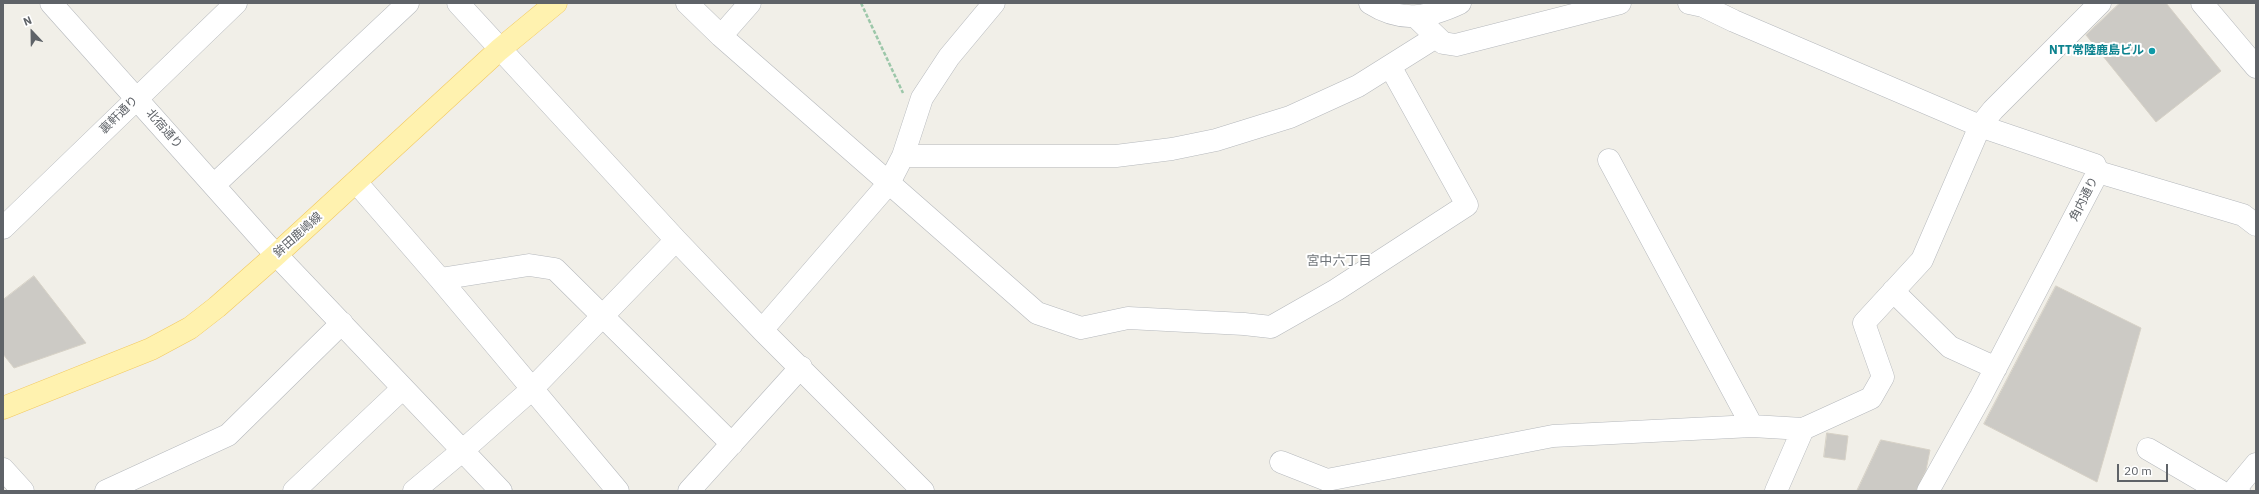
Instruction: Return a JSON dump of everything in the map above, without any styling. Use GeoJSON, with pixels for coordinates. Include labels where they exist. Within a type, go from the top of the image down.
{"type":"FeatureCollection","features":[{"type":"Feature","properties":{"kind":"main road","name":"鉾田鹿嶋線"},"geometry":{"type":"LineString","coordinates":[[3,408],[158,346],[190,328],[217,307],[276,255],[499,50],[556,3]]}},
{"type":"Feature","properties":{"kind":"street","name":"北宿通り"},"geometry":{"type":"LineString","coordinates":[[51,3],[276,255],[501,491]]}},
{"type":"Feature","properties":{"kind":"street","name":"裏軒通り"},"geometry":{"type":"LineString","coordinates":[[3,228],[236,3]]}},
{"type":"Feature","properties":{"kind":"street"},"geometry":{"type":"LineString","coordinates":[[214,185],[408,3]]}},
{"type":"Feature","properties":{"kind":"street"},"geometry":{"type":"LineString","coordinates":[[458,3],[499,50],[676,240],[762,330],[923,491]]}},
{"type":"Feature","properties":{"kind":"street"},"geometry":{"type":"LineString","coordinates":[[687,3],[721,36],[1037,313],[1081,328],[1128,318],[1244,324],[1272,327],[1336,290],[1467,205],[1390,66]]}},
{"type":"Feature","properties":{"kind":"street"},"geometry":{"type":"LineString","coordinates":[[721,36],[750,3]]}},
{"type":"Feature","properties":{"kind":"street"},"geometry":{"type":"LineString","coordinates":[[762,330],[889,183],[904,156],[922,98],[949,57],[994,3]]}},
{"type":"Feature","properties":{"kind":"street"},"geometry":{"type":"LineString","coordinates":[[1370,3],[1399,17],[1416,17],[1444,11],[1460,3]]}},
{"type":"Feature","properties":{"kind":"street"},"geometry":{"type":"LineString","coordinates":[[1416,17],[1443,43],[1456,45],[1620,3]]}},
{"type":"Feature","properties":{"kind":"street","name":"角内通り"},"geometry":{"type":"LineString","coordinates":[[1689,3],[1703,6],[1734,21],[1980,126],[2095,165],[2098,172],[1996,368],[1928,491]]}},
{"type":"Feature","properties":{"kind":"street"},"geometry":{"type":"LineString","coordinates":[[1281,462],[1327,485],[1553,436],[1752,426],[1803,429],[1871,398],[1883,376],[1864,323],[1922,260],[1980,126],[1993,110],[2100,3]]}},
{"type":"Feature","properties":{"kind":"street"},"geometry":{"type":"LineString","coordinates":[[2202,3],[2256,67]]}},
{"type":"Feature","properties":{"kind":"street"},"geometry":{"type":"LineString","coordinates":[[904,156],[1116,156],[1172,149],[1216,140],[1290,117],[1358,86],[1436,37]]}},
{"type":"Feature","properties":{"kind":"street"},"geometry":{"type":"LineString","coordinates":[[1609,160],[1752,426]]}},
{"type":"Feature","properties":{"kind":"street"},"geometry":{"type":"LineString","coordinates":[[2098,172],[2252,215]]}},
{"type":"Feature","properties":{"kind":"street"},"geometry":{"type":"LineString","coordinates":[[356,182],[440,279],[531,390],[618,491]]}},
{"type":"Feature","properties":{"kind":"street"},"geometry":{"type":"LineString","coordinates":[[414,491],[531,390],[676,240]]}},
{"type":"Feature","properties":{"kind":"street"},"geometry":{"type":"LineString","coordinates":[[440,279],[529,265],[555,269],[732,444]]}},
{"type":"Feature","properties":{"kind":"street"},"geometry":{"type":"LineString","coordinates":[[1893,291],[1950,347],[1996,368]]}},
{"type":"Feature","properties":{"kind":"street"},"geometry":{"type":"LineString","coordinates":[[106,491],[228,435],[342,323]]}},
{"type":"Feature","properties":{"kind":"street"},"geometry":{"type":"LineString","coordinates":[[689,491],[801,368]]}},
{"type":"Feature","properties":{"kind":"street"},"geometry":{"type":"LineString","coordinates":[[294,491],[403,388]]}},
{"type":"Feature","properties":{"kind":"street"},"geometry":{"type":"LineString","coordinates":[[1776,491],[1803,429]]}},
{"type":"Feature","properties":{"kind":"street"},"geometry":{"type":"LineString","coordinates":[[2148,449],[2232,490],[2256,464]]}},
{"type":"Feature","properties":{"kind":"street"},"geometry":{"type":"LineString","coordinates":[[3,469],[23,491]]}},
{"type":"Feature","properties":{"kind":"path"},"geometry":{"type":"LineString","coordinates":[[861,3],[916,119]]}},
{"type":"Feature","properties":{"kind":"building","name":"NTT常陸鹿島ビル"},"geometry":{"type":"Polygon","coordinates":[[[2120,3],[2166,3],[2221,71],[2156,122],[2086,35],[2120,3]]]}},
{"type":"Feature","properties":{"kind":"building"},"geometry":{"type":"Polygon","coordinates":[[[34,276],[86,343],[14,368],[3,354],[3,300],[34,276]]]}},
{"type":"Feature","properties":{"kind":"building"},"geometry":{"type":"Polygon","coordinates":[[[2056,286],[2141,328],[2097,482],[1984,424],[2056,286]]]}},
{"type":"Feature","properties":{"kind":"building"},"geometry":{"type":"Polygon","coordinates":[[[1827,433],[1848,436],[1845,460],[1824,457],[1827,433]]]}},
{"type":"Feature","properties":{"kind":"building"},"geometry":{"type":"Polygon","coordinates":[[[1881,440],[1930,450],[1926,470],[1916,491],[1857,491],[1881,440]]]}},
{"type":"Feature","properties":{"kind":"place","name":"NTT常陸鹿島ビル"},"geometry":{"type":"Point","coordinates":[2152,51]}},
{"type":"Feature","properties":{"kind":"district","name":"宮中六丁目"},"geometry":{"type":"Point","coordinates":[1339,261]}}]}
